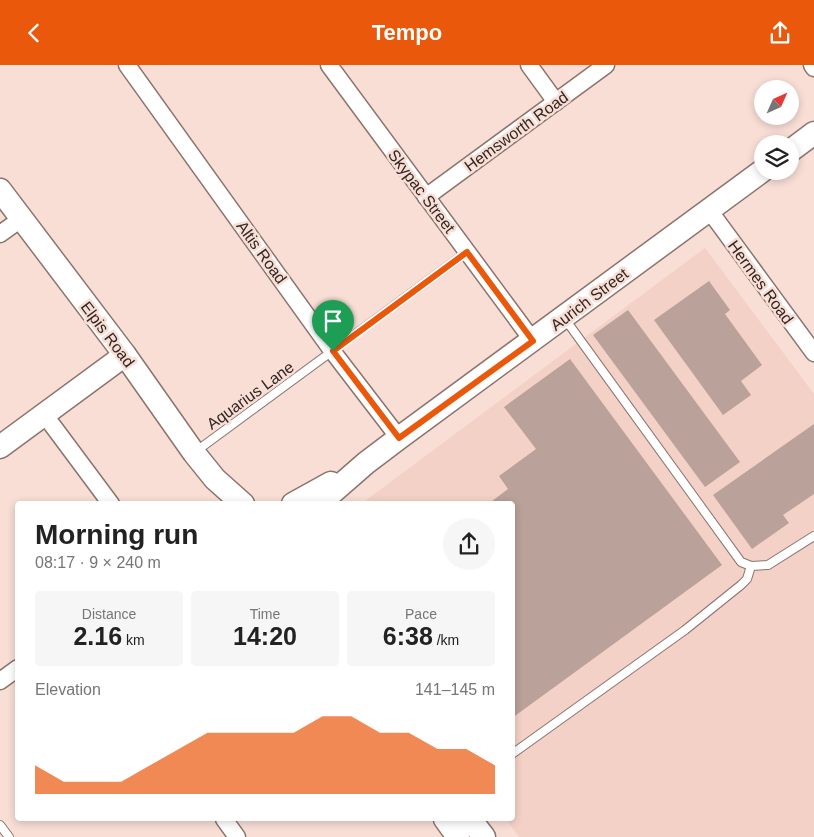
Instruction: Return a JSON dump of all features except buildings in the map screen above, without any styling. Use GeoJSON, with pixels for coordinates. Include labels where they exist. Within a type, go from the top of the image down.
{"type":"FeatureCollection","features":[{"type":"Feature","properties":{"kind":"street","name":"Altis Road"},"geometry":{"type":"LineString","coordinates":[[127,65],[333,351],[399,438]]}},
{"type":"Feature","properties":{"kind":"street","name":"Skypac Street"},"geometry":{"type":"LineString","coordinates":[[329,65],[533,341]]}},
{"type":"Feature","properties":{"kind":"street"},"geometry":{"type":"LineString","coordinates":[[529,65],[556,102]]}},
{"type":"Feature","properties":{"kind":"street","name":"Hemsworth Road"},"geometry":{"type":"LineString","coordinates":[[426,197],[606,65]]}},
{"type":"Feature","properties":{"kind":"street"},"geometry":{"type":"LineString","coordinates":[[799,144],[814,133]]}},
{"type":"Feature","properties":{"kind":"street","name":"Aurich Street"},"geometry":{"type":"LineString","coordinates":[[322,501],[366,463],[399,438],[754,177]]}},
{"type":"Feature","properties":{"kind":"street","name":"Elpis Road"},"geometry":{"type":"LineString","coordinates":[[0,190],[125,355],[194,453],[215,479],[240,501]]}},
{"type":"Feature","properties":{"kind":"street","name":"Hermes Road"},"geometry":{"type":"LineString","coordinates":[[709,210],[814,353]]}},
{"type":"Feature","properties":{"kind":"street"},"geometry":{"type":"LineString","coordinates":[[0,234],[21,219]]}},
{"type":"Feature","properties":{"kind":"street"},"geometry":{"type":"LineString","coordinates":[[0,447],[125,355]]}},
{"type":"Feature","properties":{"kind":"street"},"geometry":{"type":"LineString","coordinates":[[44,414],[109,501]]}},
{"type":"Feature","properties":{"kind":"street","name":"Aurich Street"},"geometry":{"type":"LineString","coordinates":[[298,501],[366,463]]}},
{"type":"Feature","properties":{"kind":"street","name":"Elpis Road"},"geometry":{"type":"LineString","coordinates":[[215,479],[223,501]]}},
{"type":"Feature","properties":{"kind":"street"},"geometry":{"type":"LineString","coordinates":[[0,681],[15,670]]}},
{"type":"Feature","properties":{"kind":"street"},"geometry":{"type":"LineString","coordinates":[[225,821],[237,837]]}},
{"type":"Feature","properties":{"kind":"street"},"geometry":{"type":"LineString","coordinates":[[446,821],[458,837]]}},
{"type":"Feature","properties":{"kind":"street"},"geometry":{"type":"LineString","coordinates":[[472,821],[484,837]]}},
{"type":"Feature","properties":{"kind":"lane","name":"Aquarius Lane"},"geometry":{"type":"LineString","coordinates":[[194,453],[467,252]]}},
{"type":"Feature","properties":{"kind":"lane"},"geometry":{"type":"LineString","coordinates":[[564,317],[741,562],[751,566],[768,565],[814,536]]}},
{"type":"Feature","properties":{"kind":"lane"},"geometry":{"type":"LineString","coordinates":[[515,752],[686,630],[741,585],[747,579],[751,566]]}},
{"type":"Feature","properties":{"kind":"lane"},"geometry":{"type":"LineString","coordinates":[[0,825],[9,837]]}},
{"type":"Feature","properties":{"kind":"shaded area"},"geometry":{"type":"Polygon","coordinates":[[[705,248],[814,394],[814,837],[519,837],[507,821],[515,821],[515,501],[365,501],[705,248]]]}},
{"type":"Feature","properties":{"kind":"route"},"geometry":{"type":"LineString","coordinates":[[467,252],[533,341],[399,438],[333,351],[467,252]]}}]}
